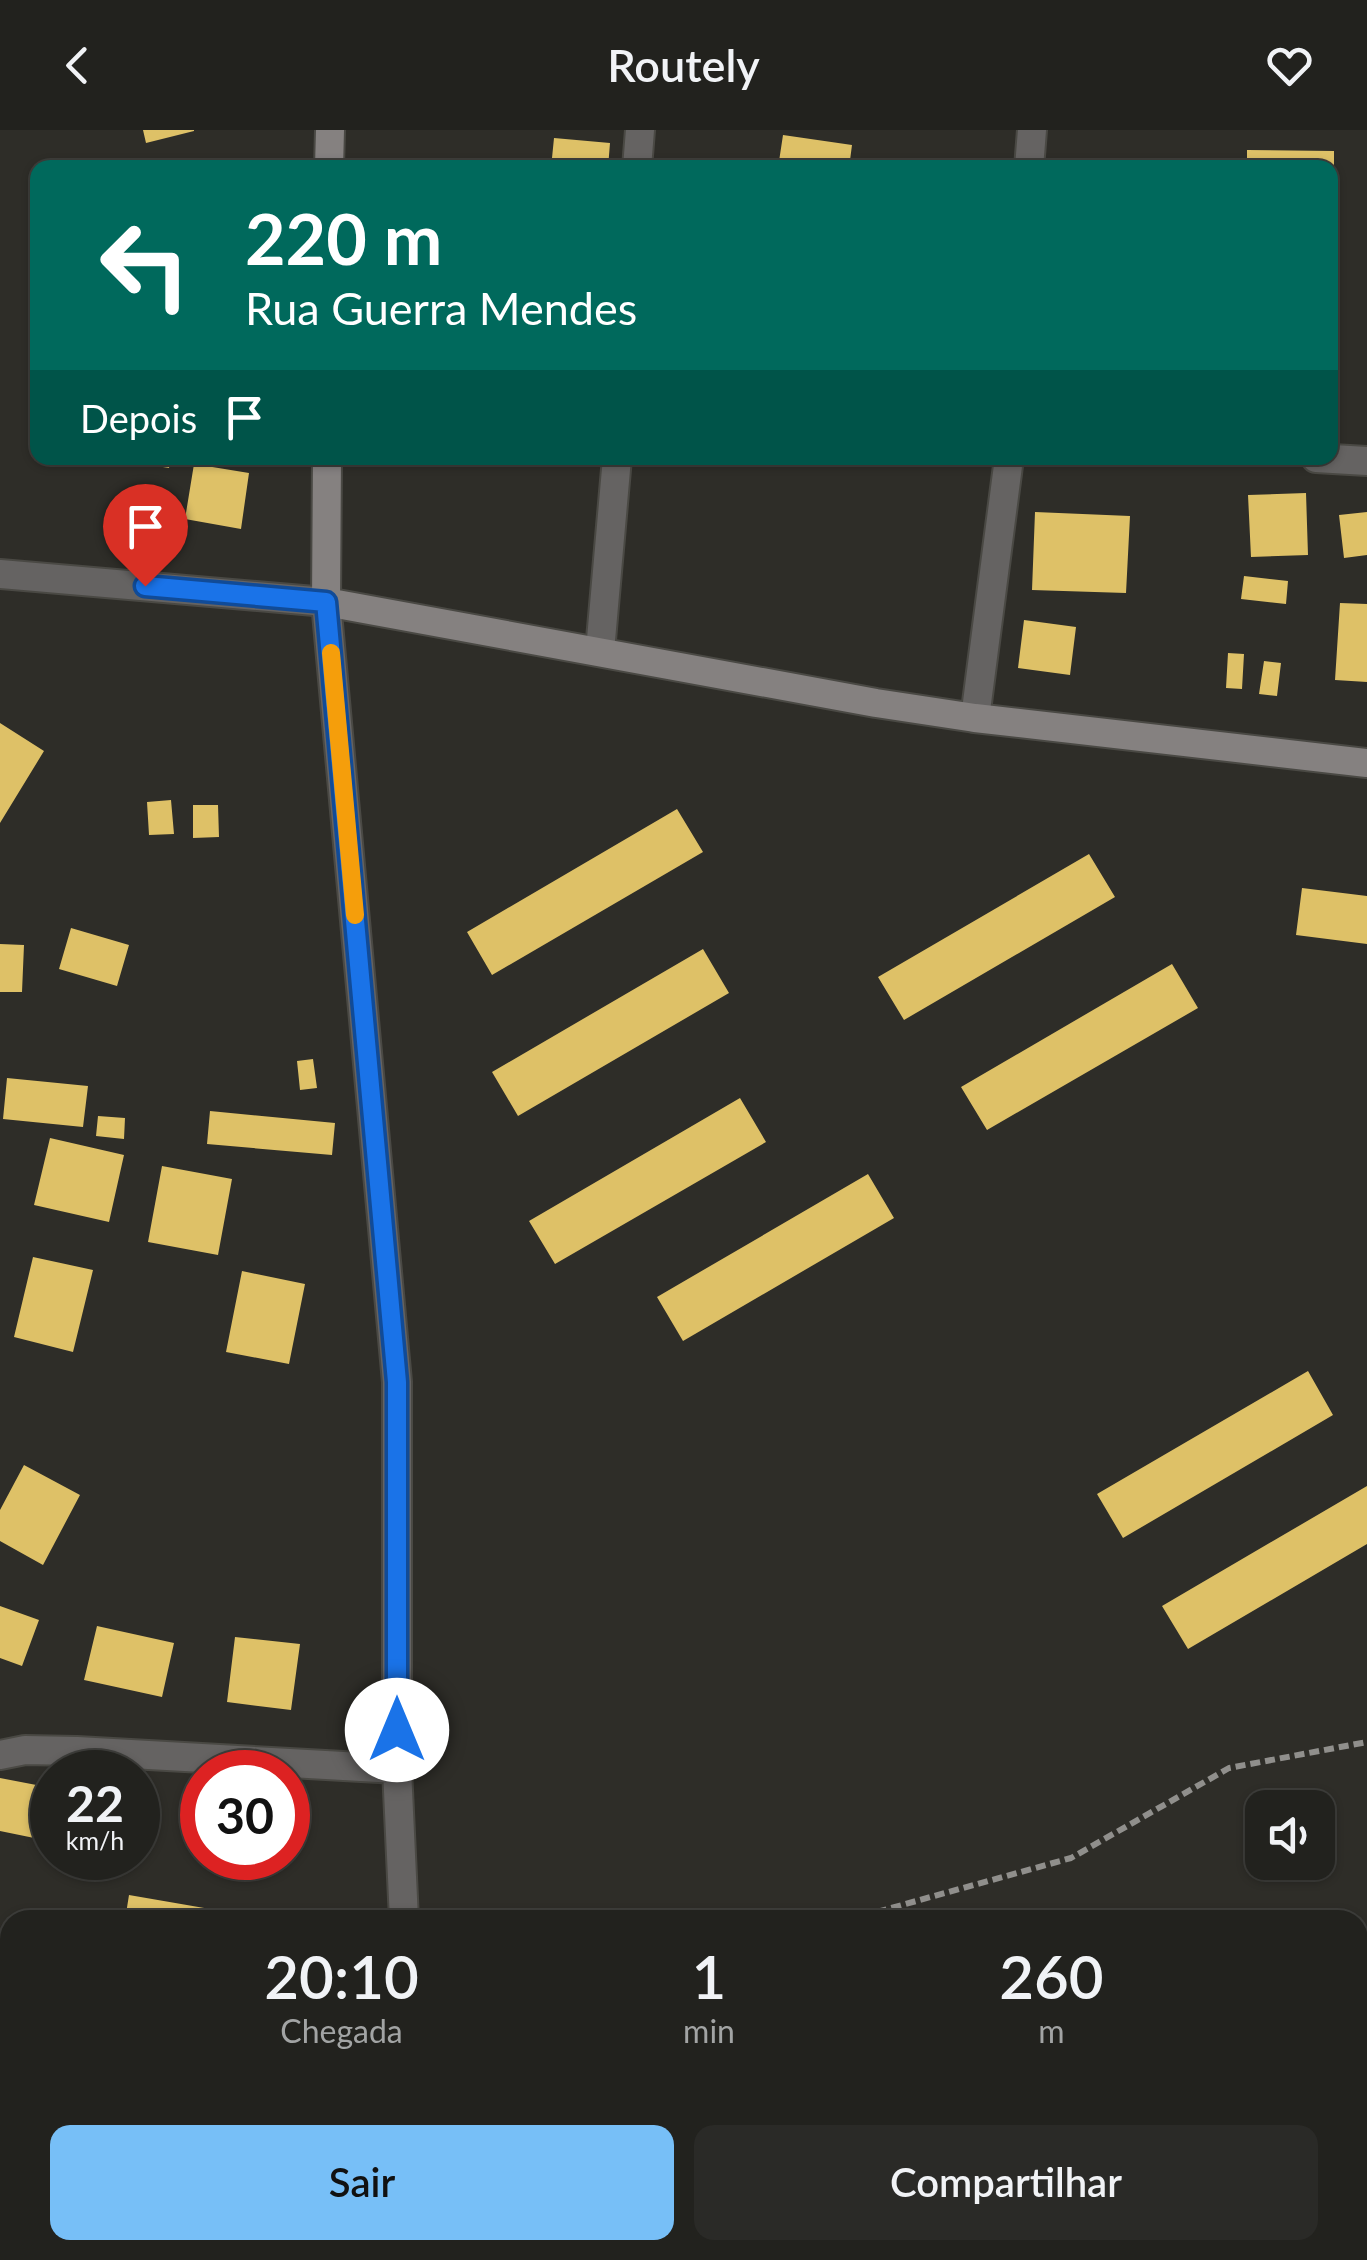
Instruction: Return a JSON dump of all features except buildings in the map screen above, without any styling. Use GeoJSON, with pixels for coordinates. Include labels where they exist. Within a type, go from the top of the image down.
{"type":"FeatureCollection","features":[{"type":"Feature","properties":{"kind":"main road"},"geometry":{"type":"LineString","coordinates":[[329,160],[330,130]]}},
{"type":"Feature","properties":{"kind":"main road"},"geometry":{"type":"LineString","coordinates":[[327,465],[326,602],[876,703],[1367,763]]}},
{"type":"Feature","properties":{"kind":"street"},"geometry":{"type":"LineString","coordinates":[[638,160],[640,130]]}},
{"type":"Feature","properties":{"kind":"street"},"geometry":{"type":"LineString","coordinates":[[1030,160],[1032,130]]}},
{"type":"Feature","properties":{"kind":"street"},"geometry":{"type":"LineString","coordinates":[[1338,459],[1367,461]]}},
{"type":"Feature","properties":{"kind":"street"},"geometry":{"type":"LineString","coordinates":[[600,651],[616,465]]}},
{"type":"Feature","properties":{"kind":"street"},"geometry":{"type":"LineString","coordinates":[[975,718],[1009,465]]}},
{"type":"Feature","properties":{"kind":"street"},"geometry":{"type":"LineString","coordinates":[[0,574],[326,602],[397,1382],[397,1769],[404,1910]]}},
{"type":"Feature","properties":{"kind":"street"},"geometry":{"type":"LineString","coordinates":[[0,1755],[25,1750],[77,1751],[397,1769]]}},
{"type":"Feature","properties":{"kind":"path"},"geometry":{"type":"LineString","coordinates":[[884,1910],[1071,1858],[1230,1768],[1367,1742]]}},
{"type":"Feature","properties":{"kind":"slow traffic"},"geometry":{"type":"LineString","coordinates":[[331,653],[355,915]]}},
{"type":"Feature","properties":{"kind":"route"},"geometry":{"type":"LineString","coordinates":[[145,586],[326,602],[397,1382],[397,1730]]}}]}
